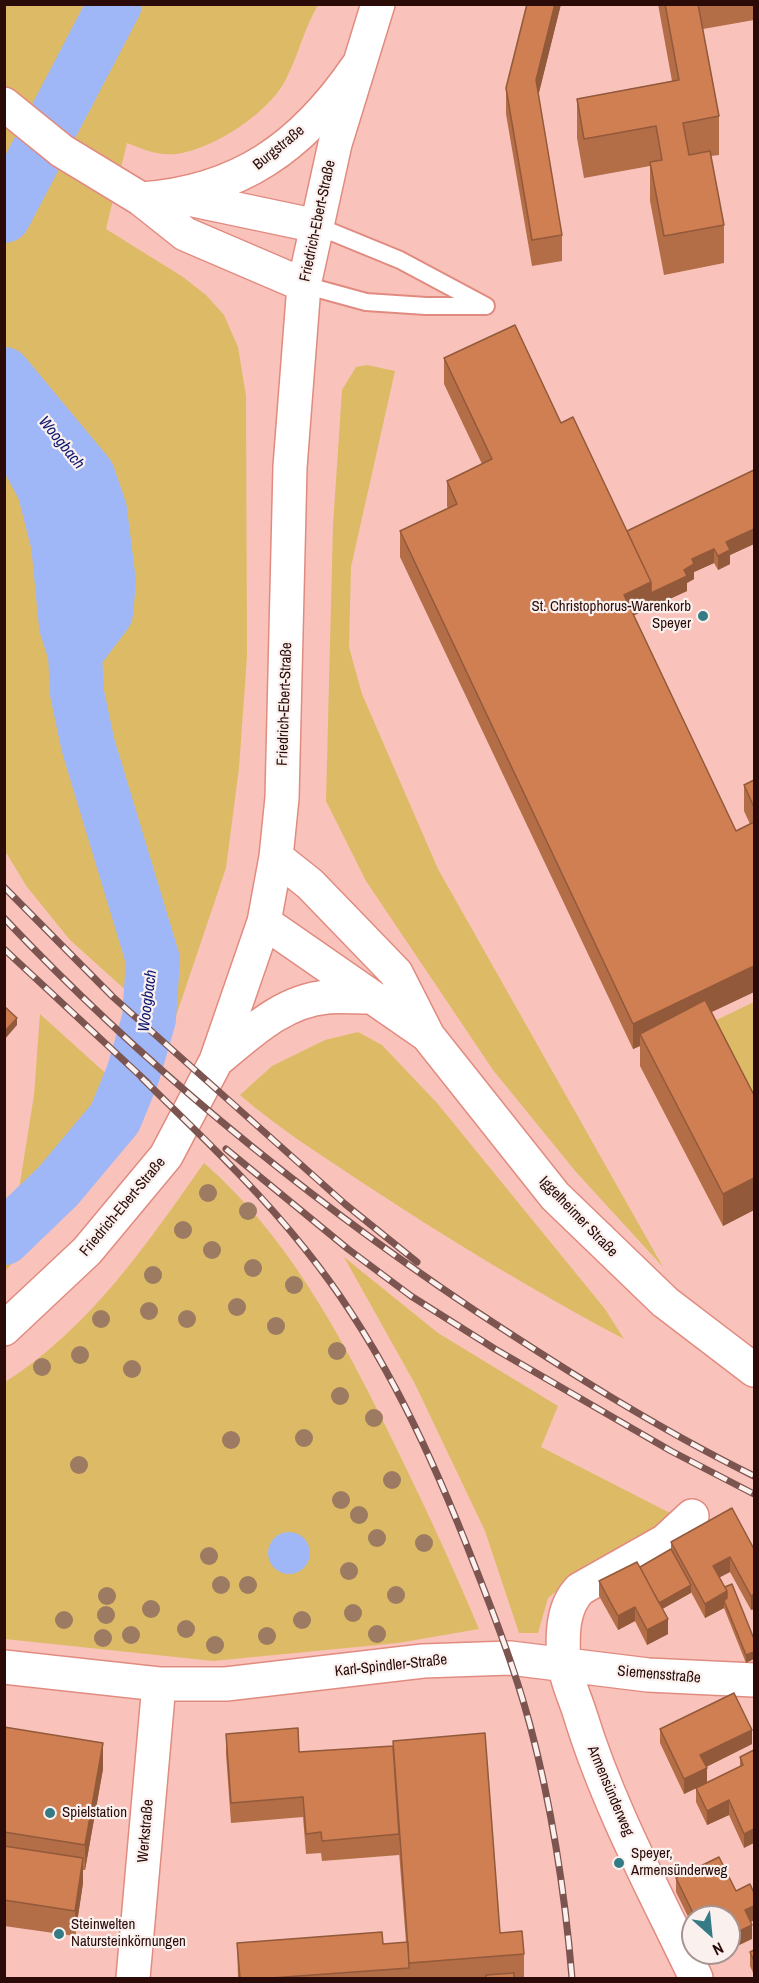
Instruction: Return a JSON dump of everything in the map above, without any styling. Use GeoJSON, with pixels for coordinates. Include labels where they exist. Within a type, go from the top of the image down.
{"type":"FeatureCollection","features":[{"type":"Feature","properties":{"kind":"main road","name":"Friedrich-Ebert-Straße"},"geometry":{"type":"LineString","coordinates":[[4,1329],[87,1251],[166,1156],[216,1061],[264,922],[276,857],[282,786],[290,467],[304,285],[335,144],[378,4]]}},
{"type":"Feature","properties":{"kind":"main road","name":"Burgstraße"},"geometry":{"type":"LineString","coordinates":[[178,197],[215,186],[263,165],[340,93],[357,67]]}},
{"type":"Feature","properties":{"kind":"main road"},"geometry":{"type":"LineString","coordinates":[[10,110],[62,152],[130,194],[185,234],[304,285]]}},
{"type":"Feature","properties":{"kind":"main road","name":"Burgstraße"},"geometry":{"type":"LineString","coordinates":[[130,194],[178,197],[317,226]]}},
{"type":"Feature","properties":{"kind":"main road","name":"Iggelheimer Straße"},"geometry":{"type":"LineString","coordinates":[[276,857],[310,884],[396,974],[428,1036],[555,1196],[665,1302],[754,1370]]}},
{"type":"Feature","properties":{"kind":"main road","name":"Iggelheimer Straße"},"geometry":{"type":"LineString","coordinates":[[264,922],[369,998],[428,1036]]}},
{"type":"Feature","properties":{"kind":"main road"},"geometry":{"type":"LineString","coordinates":[[216,1061],[260,1025],[296,1003],[327,997],[369,998]]}},
{"type":"Feature","properties":{"kind":"main road"},"geometry":{"type":"LineString","coordinates":[[565,1664],[565,1616],[570,1599],[595,1578],[665,1541],[692,1516]]}},
{"type":"Feature","properties":{"kind":"main road","name":"Karl-Spindler-Straße"},"geometry":{"type":"LineString","coordinates":[[4,1667],[159,1684],[226,1684],[423,1661],[510,1658],[565,1664]]}},
{"type":"Feature","properties":{"kind":"main road","name":"Siemensstraße"},"geometry":{"type":"LineString","coordinates":[[565,1664],[648,1675],[754,1680]]}},
{"type":"Feature","properties":{"kind":"main road","name":"Armensünderweg"},"geometry":{"type":"LineString","coordinates":[[565,1664],[589,1744],[613,1802],[696,1978]]}},
{"type":"Feature","properties":{"kind":"main road","name":"Werkstraße"},"geometry":{"type":"LineString","coordinates":[[133,1978],[159,1684]]}},
{"type":"Feature","properties":{"kind":"lane"},"geometry":{"type":"LineString","coordinates":[[304,285],[366,302],[426,306],[486,306],[400,260],[317,226]]}},
{"type":"Feature","properties":{"kind":"shaded area"},"geometry":{"type":"Polygon","coordinates":[[[5,5],[318,5],[287,77],[279,90],[268,103],[240,127],[207,145],[176,154],[156,153],[127,143],[106,229],[183,277],[206,295],[224,315],[238,347],[246,396],[247,656],[239,768],[226,868],[171,1031],[70,940],[27,887],[5,851],[5,5]]]}},
{"type":"Feature","properties":{"kind":"shaded area"},"geometry":{"type":"Polygon","coordinates":[[[367,365],[395,371],[351,567],[349,647],[362,694],[438,869],[663,1267],[576,1172],[493,1070],[366,881],[326,801],[333,525],[342,390],[356,367],[367,365]]]}},
{"type":"Feature","properties":{"kind":"shaded area"},"geometry":{"type":"Polygon","coordinates":[[[754,1002],[754,1123],[704,1026],[754,1002]]]}},
{"type":"Feature","properties":{"kind":"shaded area"},"geometry":{"type":"Polygon","coordinates":[[[40,1014],[144,1108],[70,1203],[5,1271],[5,1217],[14,1205],[19,1189],[34,1095],[40,1014]]]}},
{"type":"Feature","properties":{"kind":"shaded area"},"geometry":{"type":"Polygon","coordinates":[[[358,1032],[382,1045],[437,1103],[605,1309],[624,1339],[525,1284],[429,1226],[302,1142],[240,1095],[272,1066],[325,1040],[358,1032]]]}},
{"type":"Feature","properties":{"kind":"shaded area"},"geometry":{"type":"Polygon","coordinates":[[[204,1163],[234,1191],[261,1222],[286,1254],[331,1323],[400,1455],[479,1629],[398,1643],[213,1661],[5,1639],[5,1382],[64,1336],[115,1283],[161,1224],[204,1163]]]}},
{"type":"Feature","properties":{"kind":"shaded area"},"geometry":{"type":"Polygon","coordinates":[[[344,1257],[438,1333],[558,1406],[541,1447],[672,1514],[675,1521],[564,1585],[548,1598],[538,1633],[519,1633],[485,1531],[415,1384],[344,1257]]]}},
{"type":"Feature","properties":{"kind":"water"},"geometry":{"type":"Polygon","coordinates":[[[289,1532],[297,1533],[304,1538],[309,1545],[309,1561],[304,1568],[297,1573],[289,1574],[281,1573],[274,1568],[269,1561],[268,1553],[269,1545],[274,1538],[281,1533],[289,1532]]]}},
{"type":"Feature","properties":{"kind":"building"},"geometry":{"type":"Polygon","coordinates":[[[527,4],[555,4],[536,80],[562,235],[532,240],[506,88],[527,4]]]}},
{"type":"Feature","properties":{"kind":"building"},"geometry":{"type":"Polygon","coordinates":[[[665,4],[698,4],[719,116],[683,123],[689,155],[710,151],[724,225],[664,236],[650,162],[662,160],[656,126],[584,139],[577,99],[679,80],[665,4]]]}},
{"type":"Feature","properties":{"kind":"building"},"geometry":{"type":"Polygon","coordinates":[[[515,325],[561,423],[573,417],[651,582],[624,595],[736,831],[754,822],[754,966],[633,1024],[400,531],[457,504],[447,481],[492,459],[444,358],[515,325]]]}},
{"type":"Feature","properties":{"kind":"building"},"geometry":{"type":"Polygon","coordinates":[[[754,470],[754,529],[726,542],[730,550],[718,556],[714,549],[692,559],[694,564],[684,570],[687,576],[651,593],[651,582],[627,531],[754,470]]]}},
{"type":"Feature","properties":{"kind":"building"},"geometry":{"type":"Polygon","coordinates":[[[754,780],[754,807],[744,785],[754,780]]]}},
{"type":"Feature","properties":{"kind":"building"},"geometry":{"type":"Polygon","coordinates":[[[705,1000],[754,1095],[754,1178],[723,1194],[640,1034],[705,1000]]]}},
{"type":"Feature","properties":{"kind":"building"},"geometry":{"type":"Polygon","coordinates":[[[4,1006],[17,1018],[5,1031],[4,1031],[4,1006]]]}},
{"type":"Feature","properties":{"kind":"building"},"geometry":{"type":"Polygon","coordinates":[[[732,1508],[754,1549],[754,1594],[751,1596],[730,1557],[713,1566],[727,1591],[705,1604],[671,1542],[732,1508]]]}},
{"type":"Feature","properties":{"kind":"building"},"geometry":{"type":"Polygon","coordinates":[[[671,1549],[691,1585],[659,1603],[640,1567],[671,1549]]]}},
{"type":"Feature","properties":{"kind":"building"},"geometry":{"type":"Polygon","coordinates":[[[637,1562],[668,1619],[647,1630],[635,1607],[618,1616],[599,1581],[637,1562]]]}},
{"type":"Feature","properties":{"kind":"building"},"geometry":{"type":"Polygon","coordinates":[[[732,1584],[754,1639],[754,1652],[746,1655],[724,1601],[727,1598],[725,1587],[732,1584]]]}},
{"type":"Feature","properties":{"kind":"building"},"geometry":{"type":"Polygon","coordinates":[[[734,1693],[752,1730],[700,1755],[707,1768],[684,1779],[660,1729],[734,1693]]]}},
{"type":"Feature","properties":{"kind":"building","name":"Spielstation"},"geometry":{"type":"Polygon","coordinates":[[[4,1727],[103,1743],[85,1845],[4,1832],[4,1727]]]}},
{"type":"Feature","properties":{"kind":"building"},"geometry":{"type":"Polygon","coordinates":[[[298,1728],[299,1752],[393,1746],[399,1834],[322,1841],[321,1832],[306,1834],[303,1797],[231,1803],[226,1734],[298,1728]]]}},
{"type":"Feature","properties":{"kind":"building"},"geometry":{"type":"Polygon","coordinates":[[[485,1733],[500,1933],[522,1931],[524,1954],[409,1963],[393,1741],[485,1733]]]}},
{"type":"Feature","properties":{"kind":"building"},"geometry":{"type":"Polygon","coordinates":[[[754,1750],[754,1829],[744,1834],[729,1800],[707,1811],[696,1788],[743,1765],[740,1757],[754,1750]]]}},
{"type":"Feature","properties":{"kind":"building"},"geometry":{"type":"Polygon","coordinates":[[[4,1846],[83,1858],[75,1911],[4,1900],[4,1846]]]}},
{"type":"Feature","properties":{"kind":"building"},"geometry":{"type":"Polygon","coordinates":[[[719,1857],[736,1891],[750,1884],[754,1893],[754,1906],[745,1910],[752,1925],[741,1930],[741,1905],[689,1905],[676,1878],[719,1857]]]}},
{"type":"Feature","properties":{"kind":"building"},"geometry":{"type":"Polygon","coordinates":[[[382,1932],[383,1944],[408,1942],[409,1968],[271,1978],[240,1978],[237,1943],[382,1932]]]}},
{"type":"Feature","properties":{"kind":"building"},"geometry":{"type":"Polygon","coordinates":[[[514,1973],[514,1978],[486,1978],[486,1975],[514,1973]]]}},
{"type":"Feature","properties":{"kind":"waterway","name":"Woogbach"},"geometry":{"type":"LineString","coordinates":[[4,216],[115,4]]}},
{"type":"Feature","properties":{"kind":"waterway","name":"Woogbach"},"geometry":{"type":"LineString","coordinates":[[4,374],[88,475],[100,510],[109,582],[106,613],[75,654],[77,693],[88,745],[153,960],[149,1019],[133,1074],[115,1118],[58,1186],[4,1238]]}},
{"type":"Feature","properties":{"kind":"waterway","name":"Woogbach"},"geometry":{"type":"LineString","coordinates":[[4,415],[44,489],[58,544],[66,626],[75,654]]}},
{"type":"Feature","properties":{"kind":"railway"},"geometry":{"type":"LineString","coordinates":[[4,887],[113,997],[345,1204],[417,1262]]}},
{"type":"Feature","properties":{"kind":"railway"},"geometry":{"type":"LineString","coordinates":[[4,918],[113,1026],[170,1077],[228,1127],[349,1222],[474,1310],[577,1376],[682,1438],[754,1476]]}},
{"type":"Feature","properties":{"kind":"railway"},"geometry":{"type":"LineString","coordinates":[[4,949],[148,1083]]}},
{"type":"Feature","properties":{"kind":"railway"},"geometry":{"type":"LineString","coordinates":[[142,1078],[247,1182],[305,1249],[330,1282],[376,1352],[415,1426],[465,1541],[500,1632],[523,1702],[538,1756],[551,1819],[566,1914],[572,1978]]}},
{"type":"Feature","properties":{"kind":"railway"},"geometry":{"type":"LineString","coordinates":[[226,1149],[348,1249],[411,1296],[495,1349],[671,1451],[754,1494]]}},
{"type":"Feature","properties":{"kind":"place","name":"St. Christophorus-Warenkorb Speyer"},"geometry":{"type":"Point","coordinates":[703,616]}},
{"type":"Feature","properties":{"kind":"place","name":"Spielstation"},"geometry":{"type":"Point","coordinates":[50,1813]}},
{"type":"Feature","properties":{"kind":"place","name":"Speyer, Armensünderweg"},"geometry":{"type":"Point","coordinates":[619,1863]}},
{"type":"Feature","properties":{"kind":"place","name":"Steinwelten Natursteinkörnungen"},"geometry":{"type":"Point","coordinates":[59,1934]}}]}
